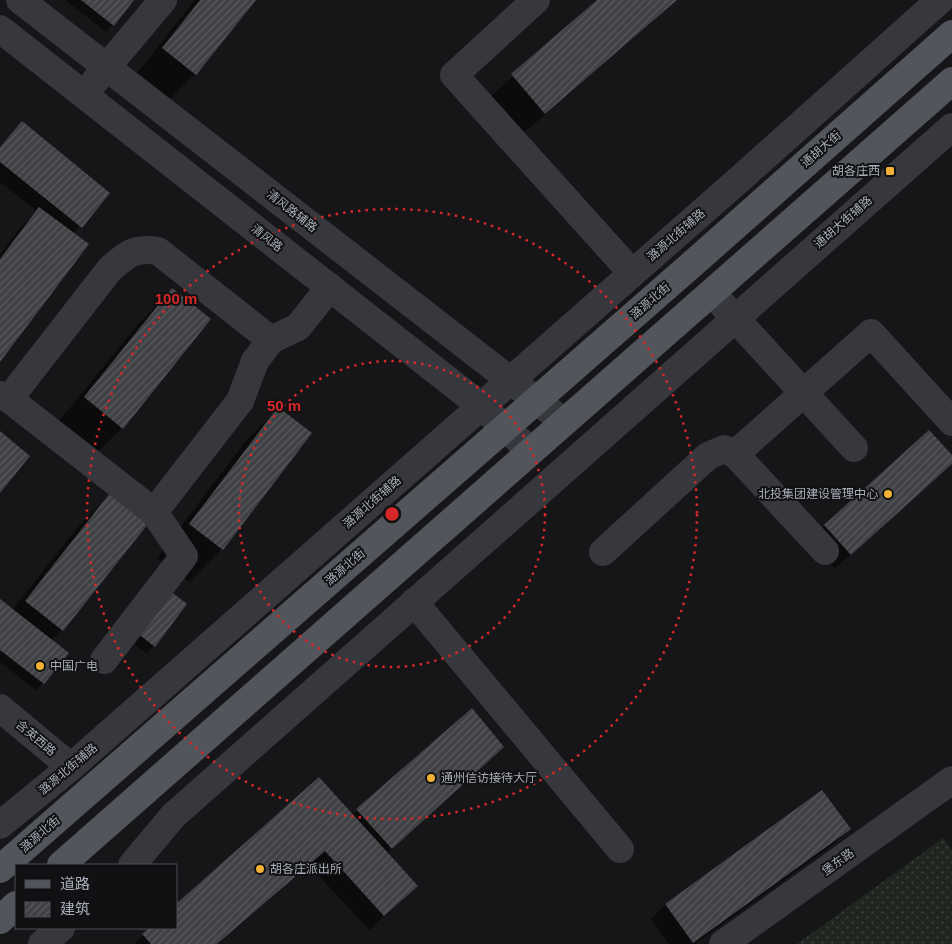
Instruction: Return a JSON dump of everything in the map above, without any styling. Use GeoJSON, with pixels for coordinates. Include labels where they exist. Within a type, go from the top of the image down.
{"type":"FeatureCollection","features":[{"type":"Feature","properties":{"kind":"main road","name":"通胡大街"},"geometry":{"type":"LineString","coordinates":[[690,266],[952,34]]}},
{"type":"Feature","properties":{"kind":"main road"},"geometry":{"type":"LineString","coordinates":[[62,864],[952,81]]}},
{"type":"Feature","properties":{"kind":"main road","name":"潞源北街"},"geometry":{"type":"LineString","coordinates":[[0,869],[690,266]]}},
{"type":"Feature","properties":{"kind":"main road"},"geometry":{"type":"LineString","coordinates":[[0,920],[15,906]]}},
{"type":"Feature","properties":{"kind":"street","name":"清风路辅路"},"geometry":{"type":"LineString","coordinates":[[20,0],[564,422]]}},
{"type":"Feature","properties":{"kind":"street"},"geometry":{"type":"LineString","coordinates":[[84,94],[163,0]]}},
{"type":"Feature","properties":{"kind":"street"},"geometry":{"type":"LineString","coordinates":[[536,0],[454,74],[632,273]]}},
{"type":"Feature","properties":{"kind":"street","name":"潞源北街辅路"},"geometry":{"type":"LineString","coordinates":[[0,825],[71,767],[943,2]]}},
{"type":"Feature","properties":{"kind":"street","name":"清风路"},"geometry":{"type":"LineString","coordinates":[[0,29],[481,406],[506,426],[531,451]]}},
{"type":"Feature","properties":{"kind":"street","name":"通胡大街辅路"},"geometry":{"type":"LineString","coordinates":[[734,318],[952,127]]}},
{"type":"Feature","properties":{"kind":"street"},"geometry":{"type":"LineString","coordinates":[[104,660],[184,556],[154,512],[4,397],[110,269],[128,254],[142,248],[158,251],[272,340]]}},
{"type":"Feature","properties":{"kind":"street"},"geometry":{"type":"LineString","coordinates":[[154,512],[240,401],[255,361],[272,340],[298,327],[330,287]]}},
{"type":"Feature","properties":{"kind":"street"},"geometry":{"type":"LineString","coordinates":[[712,292],[854,448]]}},
{"type":"Feature","properties":{"kind":"street"},"geometry":{"type":"LineString","coordinates":[[133,864],[173,816],[734,318]]}},
{"type":"Feature","properties":{"kind":"street"},"geometry":{"type":"LineString","coordinates":[[735,454],[871,332],[952,422]]}},
{"type":"Feature","properties":{"kind":"street"},"geometry":{"type":"LineString","coordinates":[[603,552],[708,456],[724,449],[735,454],[825,551]]}},
{"type":"Feature","properties":{"kind":"street"},"geometry":{"type":"LineString","coordinates":[[414,602],[620,849]]}},
{"type":"Feature","properties":{"kind":"street","name":"含英西路"},"geometry":{"type":"LineString","coordinates":[[0,708],[71,767]]}},
{"type":"Feature","properties":{"kind":"street","name":"堡东路"},"geometry":{"type":"LineString","coordinates":[[723,944],[952,780]]}},
{"type":"Feature","properties":{"kind":"street"},"geometry":{"type":"LineString","coordinates":[[42,944],[60,929]]}},
{"type":"Feature","properties":{"kind":"shaded area"},"geometry":{"type":"Polygon","coordinates":[[[943,838],[952,850],[952,944],[797,944],[943,838]]]}},
{"type":"Feature","properties":{"kind":"building"},"geometry":{"type":"Polygon","coordinates":[[[81,0],[134,0],[114,26],[81,0]]]}},
{"type":"Feature","properties":{"kind":"building"},"geometry":{"type":"Polygon","coordinates":[[[200,0],[256,0],[196,75],[162,48],[200,0]]]}},
{"type":"Feature","properties":{"kind":"building"},"geometry":{"type":"Polygon","coordinates":[[[597,0],[677,0],[545,114],[511,74],[597,0]]]}},
{"type":"Feature","properties":{"kind":"building"},"geometry":{"type":"Polygon","coordinates":[[[22,121],[110,193],[82,228],[0,162],[0,147],[22,121]]]}},
{"type":"Feature","properties":{"kind":"building"},"geometry":{"type":"Polygon","coordinates":[[[39,207],[89,244],[0,362],[0,259],[39,207]]]}},
{"type":"Feature","properties":{"kind":"building"},"geometry":{"type":"Polygon","coordinates":[[[172,288],[211,319],[123,429],[84,397],[172,288]]]}},
{"type":"Feature","properties":{"kind":"building"},"geometry":{"type":"Polygon","coordinates":[[[278,407],[312,433],[223,550],[189,524],[278,407]]]}},
{"type":"Feature","properties":{"kind":"building","name":"北投集团建设管理中心"},"geometry":{"type":"Polygon","coordinates":[[[929,430],[952,455],[952,464],[851,555],[824,525],[929,430]]]}},
{"type":"Feature","properties":{"kind":"building"},"geometry":{"type":"Polygon","coordinates":[[[0,431],[30,456],[0,493],[0,431]]]}},
{"type":"Feature","properties":{"kind":"building"},"geometry":{"type":"Polygon","coordinates":[[[110,493],[148,524],[63,631],[25,601],[110,493]]]}},
{"type":"Feature","properties":{"kind":"building"},"geometry":{"type":"Polygon","coordinates":[[[169,590],[187,604],[155,647],[136,632],[169,590]]]}},
{"type":"Feature","properties":{"kind":"building"},"geometry":{"type":"Polygon","coordinates":[[[0,599],[69,653],[44,684],[0,650],[0,599]]]}},
{"type":"Feature","properties":{"kind":"building","name":"通州信访接待大厅"},"geometry":{"type":"Polygon","coordinates":[[[472,708],[504,747],[392,849],[356,809],[472,708]]]}},
{"type":"Feature","properties":{"kind":"building","name":"胡各庄派出所"},"geometry":{"type":"Polygon","coordinates":[[[319,777],[418,886],[384,916],[325,851],[217,944],[151,944],[142,934],[148,929],[178,929],[178,902],[319,777]]]}},
{"type":"Feature","properties":{"kind":"building"},"geometry":{"type":"Polygon","coordinates":[[[822,790],[851,829],[693,943],[665,904],[822,790]]]}},
{"type":"Feature","properties":{"kind":"place","name":"胡各庄西"},"geometry":{"type":"Point","coordinates":[890,171]}},
{"type":"Feature","properties":{"kind":"place","name":"北投集团建设管理中心"},"geometry":{"type":"Point","coordinates":[888,494]}},
{"type":"Feature","properties":{"kind":"place","name":"中国广电"},"geometry":{"type":"Point","coordinates":[40,666]}},
{"type":"Feature","properties":{"kind":"place","name":"通州信访接待大厅"},"geometry":{"type":"Point","coordinates":[431,778]}},
{"type":"Feature","properties":{"kind":"place","name":"胡各庄派出所"},"geometry":{"type":"Point","coordinates":[260,869]}}]}
